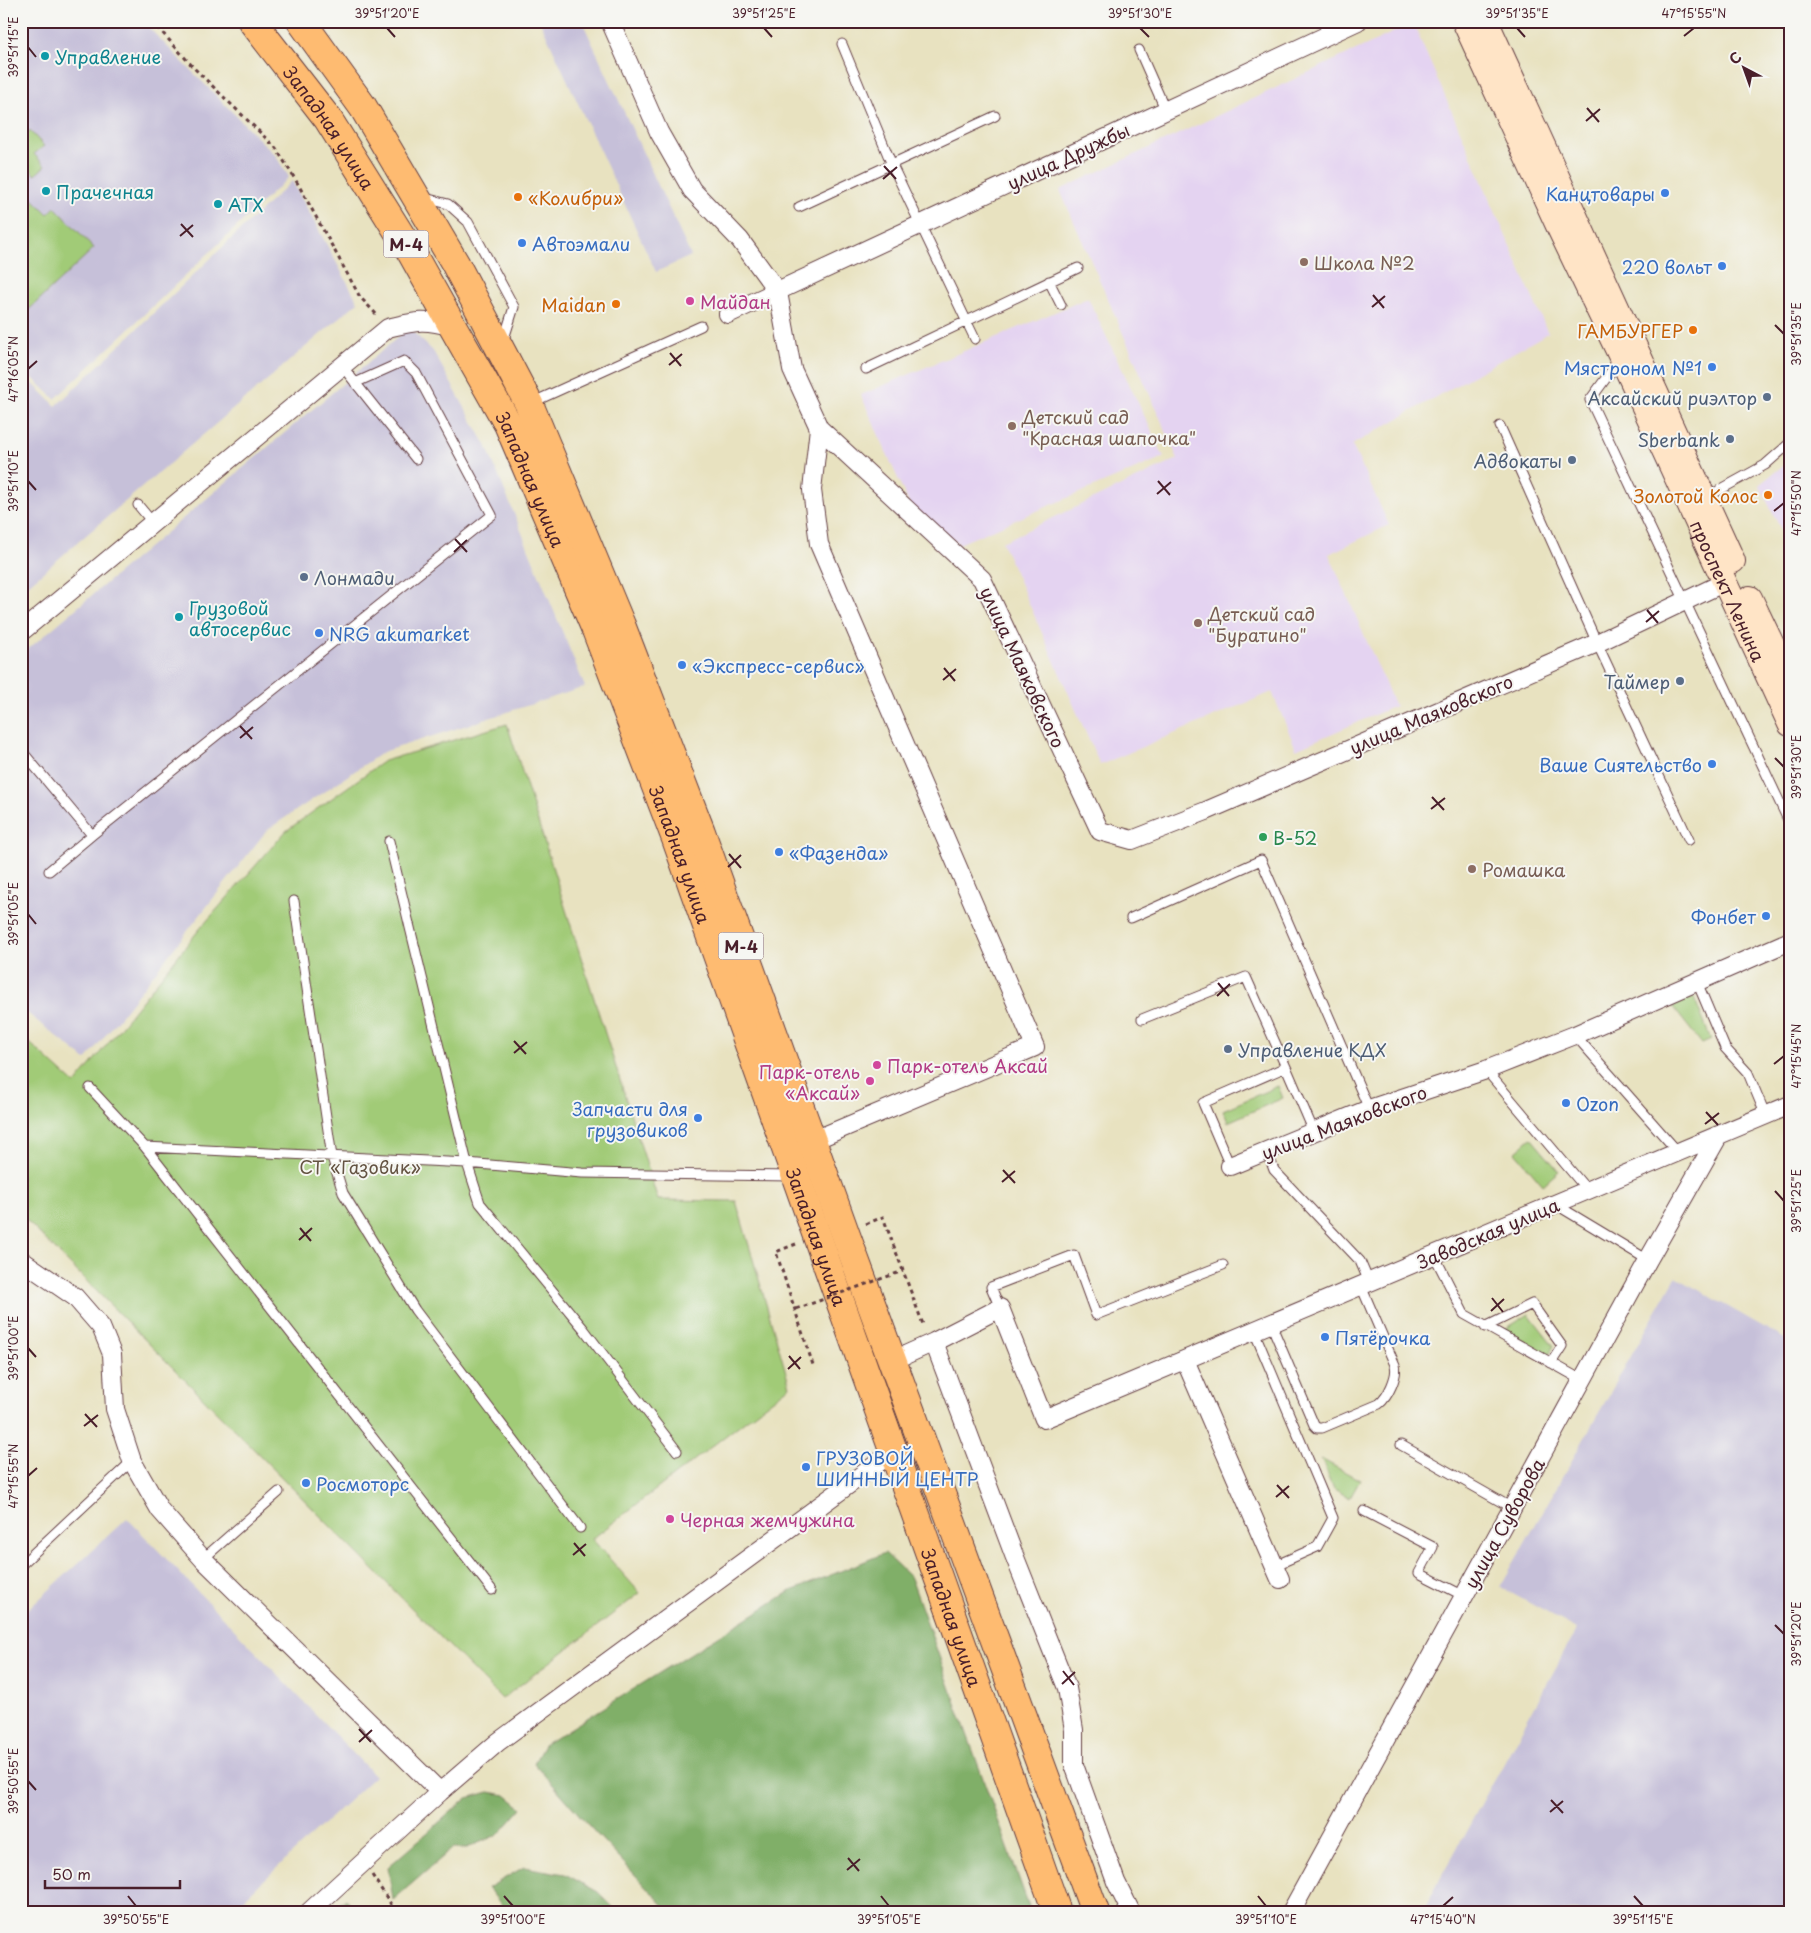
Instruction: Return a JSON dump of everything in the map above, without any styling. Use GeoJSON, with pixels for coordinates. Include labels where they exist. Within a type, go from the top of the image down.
{"type":"FeatureCollection","features":[{"type":"Feature","properties":{"kind":"main road","name":"Западная улица"},"geometry":{"type":"LineString","coordinates":[[252,21],[328,119],[411,252],[508,424],[596,630],[676,839],[1057,1912]]}},
{"type":"Feature","properties":{"kind":"main road","name":"Западная улица"},"geometry":{"type":"LineString","coordinates":[[302,21],[363,107],[416,196],[455,263],[529,404],[621,625],[701,832],[892,1361],[1096,1912]]}},
{"type":"Feature","properties":{"kind":"main road","name":"проспект Ленина"},"geometry":{"type":"LineString","coordinates":[[1464,21],[1788,716]]}},
{"type":"Feature","properties":{"kind":"main road","name":"проспект Ленина"},"geometry":{"type":"LineString","coordinates":[[1486,21],[1790,682]]}},
{"type":"Feature","properties":{"kind":"street"},"geometry":{"type":"LineString","coordinates":[[610,21],[659,132],[692,190],[740,240],[778,292],[792,369],[819,428],[812,490],[819,544],[1035,1046],[812,1141]]}},
{"type":"Feature","properties":{"kind":"street","name":"улица Дружбы"},"geometry":{"type":"LineString","coordinates":[[728,314],[1166,111],[1325,28],[1358,21]]}},
{"type":"Feature","properties":{"kind":"street"},"geometry":{"type":"LineString","coordinates":[[21,632],[388,328],[421,320],[453,327]]}},
{"type":"Feature","properties":{"kind":"street","name":"улица Маяковского"},"geometry":{"type":"LineString","coordinates":[[819,428],[982,579],[1100,831],[1132,840],[1206,811],[1597,643],[1725,582]]}},
{"type":"Feature","properties":{"kind":"street","name":"улица Маяковского"},"geometry":{"type":"LineString","coordinates":[[1230,1166],[1368,1109],[1486,1070],[1575,1035],[1790,941]]}},
{"type":"Feature","properties":{"kind":"street","name":"Заводская улица"},"geometry":{"type":"LineString","coordinates":[[1000,1308],[1044,1419],[1790,1106]]}},
{"type":"Feature","properties":{"kind":"street","name":"улица Суворова"},"geometry":{"type":"LineString","coordinates":[[1291,1912],[1648,1260],[1719,1135]]}},
{"type":"Feature","properties":{"kind":"street"},"geometry":{"type":"LineString","coordinates":[[21,1260],[74,1297],[101,1327],[112,1354],[114,1409],[132,1461],[160,1510],[203,1559],[440,1792]]}},
{"type":"Feature","properties":{"kind":"street"},"geometry":{"type":"LineString","coordinates":[[892,1361],[1000,1308]]}},
{"type":"Feature","properties":{"kind":"street"},"geometry":{"type":"LineString","coordinates":[[934,1342],[1014,1555],[1067,1688],[1074,1730],[1074,1765],[1116,1882],[1131,1912]]}},
{"type":"Feature","properties":{"kind":"street"},"geometry":{"type":"LineString","coordinates":[[1185,1360],[1277,1572]]}},
{"type":"Feature","properties":{"kind":"street"},"geometry":{"type":"LineString","coordinates":[[309,1912],[440,1792],[498,1742],[893,1452]]}},
{"type":"Feature","properties":{"kind":"lane"},"geometry":{"type":"LineString","coordinates":[[842,44],[892,165],[975,340]]}},
{"type":"Feature","properties":{"kind":"lane"},"geometry":{"type":"LineString","coordinates":[[1139,50],[1166,111]]}},
{"type":"Feature","properties":{"kind":"lane"},"geometry":{"type":"LineString","coordinates":[[799,207],[995,116]]}},
{"type":"Feature","properties":{"kind":"lane"},"geometry":{"type":"LineString","coordinates":[[866,369],[1078,268]]}},
{"type":"Feature","properties":{"kind":"lane"},"geometry":{"type":"LineString","coordinates":[[1049,281],[1061,305]]}},
{"type":"Feature","properties":{"kind":"lane"},"geometry":{"type":"LineString","coordinates":[[529,404],[701,326]]}},
{"type":"Feature","properties":{"kind":"lane"},"geometry":{"type":"LineString","coordinates":[[1621,357],[1590,400],[1790,824]]}},
{"type":"Feature","properties":{"kind":"lane"},"geometry":{"type":"LineString","coordinates":[[49,871],[492,515],[416,373],[404,361],[355,383]]}},
{"type":"Feature","properties":{"kind":"lane"},"geometry":{"type":"LineString","coordinates":[[342,366],[416,459]]}},
{"type":"Feature","properties":{"kind":"lane"},"geometry":{"type":"LineString","coordinates":[[1500,426],[1597,643],[1689,840]]}},
{"type":"Feature","properties":{"kind":"lane"},"geometry":{"type":"LineString","coordinates":[[1705,498],[1765,465],[1790,443]]}},
{"type":"Feature","properties":{"kind":"lane"},"geometry":{"type":"LineString","coordinates":[[138,506],[153,523]]}},
{"type":"Feature","properties":{"kind":"lane"},"geometry":{"type":"LineString","coordinates":[[21,750],[92,835]]}},
{"type":"Feature","properties":{"kind":"lane"},"geometry":{"type":"LineString","coordinates":[[389,841],[467,1163],[480,1203],[583,1328],[678,1451]]}},
{"type":"Feature","properties":{"kind":"lane"},"geometry":{"type":"LineString","coordinates":[[1131,918],[1261,860],[1368,1109]]}},
{"type":"Feature","properties":{"kind":"lane"},"geometry":{"type":"LineString","coordinates":[[294,901],[332,1156],[343,1193],[415,1310],[580,1528]]}},
{"type":"Feature","properties":{"kind":"lane"},"geometry":{"type":"LineString","coordinates":[[1142,1019],[1246,977],[1314,1132]]}},
{"type":"Feature","properties":{"kind":"lane"},"geometry":{"type":"LineString","coordinates":[[1697,982],[1724,1048],[1745,1069],[1766,1116]]}},
{"type":"Feature","properties":{"kind":"lane"},"geometry":{"type":"LineString","coordinates":[[1575,1035],[1678,1152]]}},
{"type":"Feature","properties":{"kind":"lane"},"geometry":{"type":"LineString","coordinates":[[1230,1166],[1203,1103],[1286,1067]]}},
{"type":"Feature","properties":{"kind":"lane"},"geometry":{"type":"LineString","coordinates":[[1486,1070],[1588,1190]]}},
{"type":"Feature","properties":{"kind":"lane"},"geometry":{"type":"LineString","coordinates":[[90,1088],[146,1147],[492,1590]]}},
{"type":"Feature","properties":{"kind":"lane"},"geometry":{"type":"LineString","coordinates":[[146,1147],[467,1163],[582,1173],[797,1176]]}},
{"type":"Feature","properties":{"kind":"lane"},"geometry":{"type":"LineString","coordinates":[[1267,1151],[1274,1170],[1360,1262],[1365,1284],[1395,1364],[1395,1373],[1385,1398],[1379,1404],[1318,1428],[1314,1425],[1271,1324]]}},
{"type":"Feature","properties":{"kind":"lane"},"geometry":{"type":"LineString","coordinates":[[1555,1204],[1648,1260]]}},
{"type":"Feature","properties":{"kind":"lane"},"geometry":{"type":"LineString","coordinates":[[1000,1308],[991,1287],[1074,1255],[1096,1315],[1224,1265]]}},
{"type":"Feature","properties":{"kind":"lane"},"geometry":{"type":"LineString","coordinates":[[1434,1255],[1464,1314],[1582,1380]]}},
{"type":"Feature","properties":{"kind":"lane"},"geometry":{"type":"LineString","coordinates":[[1485,1327],[1532,1304],[1562,1346],[1551,1363]]}},
{"type":"Feature","properties":{"kind":"lane"},"geometry":{"type":"LineString","coordinates":[[1254,1331],[1333,1518],[1317,1547],[1277,1572]]}},
{"type":"Feature","properties":{"kind":"lane"},"geometry":{"type":"LineString","coordinates":[[1401,1445],[1512,1508]]}},
{"type":"Feature","properties":{"kind":"lane"},"geometry":{"type":"LineString","coordinates":[[21,1565],[132,1461]]}},
{"type":"Feature","properties":{"kind":"lane"},"geometry":{"type":"LineString","coordinates":[[203,1559],[279,1492]]}},
{"type":"Feature","properties":{"kind":"lane"},"geometry":{"type":"LineString","coordinates":[[1364,1511],[1433,1547],[1419,1573],[1464,1596]]}},
{"type":"Feature","properties":{"kind":"path"},"geometry":{"type":"LineString","coordinates":[[152,21],[195,69],[276,148],[360,297],[388,328]]}},
{"type":"Feature","properties":{"kind":"path"},"geometry":{"type":"LineString","coordinates":[[884,1217],[924,1328]]}},
{"type":"Feature","properties":{"kind":"path"},"geometry":{"type":"LineString","coordinates":[[776,1252],[814,1368]]}},
{"type":"Feature","properties":{"kind":"path"},"geometry":{"type":"LineString","coordinates":[[796,1309],[903,1271]]}},
{"type":"Feature","properties":{"kind":"path"},"geometry":{"type":"LineString","coordinates":[[364,1861],[396,1912]]}},
{"type":"Feature","properties":{"kind":"shaded area"},"geometry":{"type":"Polygon","coordinates":[[[21,21],[142,21],[275,155],[289,177],[55,399],[21,367],[21,21]]]}},
{"type":"Feature","properties":{"kind":"shaded area"},"geometry":{"type":"Polygon","coordinates":[[[540,21],[582,21],[691,256],[656,272],[540,21]]]}},
{"type":"Feature","properties":{"kind":"shaded area","name":"Школа №2"},"geometry":{"type":"Polygon","coordinates":[[[1413,23],[1548,333],[1352,445],[1389,525],[1329,554],[1395,706],[1296,749],[1272,692],[1100,765],[1002,542],[1178,459],[1060,190],[1413,23]]]}},
{"type":"Feature","properties":{"kind":"shaded area"},"geometry":{"type":"Polygon","coordinates":[[[292,181],[358,302],[21,591],[21,372],[56,406],[292,181]]]}},
{"type":"Feature","properties":{"kind":"shaded area","name":"Детский сад \"Красная шапочка\""},"geometry":{"type":"Polygon","coordinates":[[[1088,298],[1164,457],[959,544],[910,506],[861,395],[1088,298]]]}},
{"type":"Feature","properties":{"kind":"shaded area"},"geometry":{"type":"Polygon","coordinates":[[[409,328],[433,351],[486,445],[585,687],[383,752],[267,830],[86,1060],[21,1008],[21,655],[409,328]]]}},
{"type":"Feature","properties":{"kind":"shaded area"},"geometry":{"type":"Polygon","coordinates":[[[1790,460],[1790,548],[1759,485],[1790,460]]]}},
{"type":"Feature","properties":{"kind":"shaded area"},"geometry":{"type":"Polygon","coordinates":[[[1676,1277],[1790,1342],[1790,1912],[1422,1912],[1577,1629],[1500,1587],[1676,1277]]]}},
{"type":"Feature","properties":{"kind":"shaded area"},"geometry":{"type":"Polygon","coordinates":[[[127,1518],[375,1776],[230,1912],[21,1912],[21,1706],[24,1702],[21,1699],[21,1616],[127,1518]]]}},
{"type":"Feature","properties":{"kind":"green space"},"geometry":{"type":"Polygon","coordinates":[[[30,131],[44,146],[34,154],[45,166],[35,175],[21,160],[21,140],[30,131]]]}},
{"type":"Feature","properties":{"kind":"green space"},"geometry":{"type":"Polygon","coordinates":[[[21,166],[32,178],[22,188],[48,214],[55,207],[94,248],[21,317],[21,166]]]}},
{"type":"Feature","properties":{"kind":"green space","name":"СТ «Газовик»"},"geometry":{"type":"Polygon","coordinates":[[[507,724],[658,1200],[736,1201],[790,1386],[592,1539],[640,1593],[502,1699],[21,1215],[21,1035],[75,1084],[198,931],[286,831],[384,761],[507,724]]]}},
{"type":"Feature","properties":{"kind":"green space"},"geometry":{"type":"Polygon","coordinates":[[[1694,997],[1711,1040],[1702,1044],[1672,1006],[1694,997]]]}},
{"type":"Feature","properties":{"kind":"green space"},"geometry":{"type":"Polygon","coordinates":[[[1278,1086],[1283,1098],[1228,1122],[1223,1110],[1278,1086]]]}},
{"type":"Feature","properties":{"kind":"green space"},"geometry":{"type":"Polygon","coordinates":[[[1531,1138],[1559,1171],[1543,1185],[1515,1152],[1531,1138]]]}},
{"type":"Feature","properties":{"kind":"green space"},"geometry":{"type":"Polygon","coordinates":[[[1529,1314],[1554,1346],[1547,1357],[1502,1331],[1529,1314]]]}},
{"type":"Feature","properties":{"kind":"green space"},"geometry":{"type":"Polygon","coordinates":[[[1321,1459],[1360,1480],[1350,1498],[1334,1489],[1321,1459]]]}},
{"type":"Feature","properties":{"kind":"green space"},"geometry":{"type":"Polygon","coordinates":[[[885,1553],[911,1578],[1031,1912],[670,1912],[590,1827],[534,1763],[544,1745],[789,1592],[885,1553]]]}},
{"type":"Feature","properties":{"kind":"green space"},"geometry":{"type":"Polygon","coordinates":[[[489,1792],[506,1795],[522,1808],[499,1834],[467,1848],[453,1848],[393,1900],[388,1867],[467,1798],[489,1792]]]}},
{"type":"Feature","properties":{"kind":"green space"},"geometry":{"type":"Polygon","coordinates":[[[524,1867],[565,1874],[598,1892],[618,1912],[507,1912],[488,1888],[524,1867]]]}},
{"type":"Feature","properties":{"kind":"green space"},"geometry":{"type":"Polygon","coordinates":[[[346,1899],[354,1912],[330,1912],[346,1899]]]}},
{"type":"Feature","properties":{"kind":"place","name":"Управление"},"geometry":{"type":"Point","coordinates":[45,56]}},
{"type":"Feature","properties":{"kind":"place","name":"Прачечная"},"geometry":{"type":"Point","coordinates":[46,191]}},
{"type":"Feature","properties":{"kind":"place","name":"Канцтовары"},"geometry":{"type":"Point","coordinates":[1665,193]}},
{"type":"Feature","properties":{"kind":"place","name":"«Колибри»"},"geometry":{"type":"Point","coordinates":[518,197]}},
{"type":"Feature","properties":{"kind":"place","name":"АТХ"},"geometry":{"type":"Point","coordinates":[218,204]}},
{"type":"Feature","properties":{"kind":"place","name":"Автоэмали"},"geometry":{"type":"Point","coordinates":[522,243]}},
{"type":"Feature","properties":{"kind":"place","name":"Школа №2"},"geometry":{"type":"Point","coordinates":[1304,262]}},
{"type":"Feature","properties":{"kind":"place","name":"220 вольт"},"geometry":{"type":"Point","coordinates":[1722,266]}},
{"type":"Feature","properties":{"kind":"place","name":"Майдан"},"geometry":{"type":"Point","coordinates":[690,301]}},
{"type":"Feature","properties":{"kind":"place","name":"Maidan"},"geometry":{"type":"Point","coordinates":[616,304]}},
{"type":"Feature","properties":{"kind":"place","name":"ГАМБУРГЕР"},"geometry":{"type":"Point","coordinates":[1693,330]}},
{"type":"Feature","properties":{"kind":"place","name":"Мястроном №1"},"geometry":{"type":"Point","coordinates":[1712,367]}},
{"type":"Feature","properties":{"kind":"place","name":"Аксайский риэлтор"},"geometry":{"type":"Point","coordinates":[1767,397]}},
{"type":"Feature","properties":{"kind":"place","name":"Детский сад \"Красная шапочка\""},"geometry":{"type":"Point","coordinates":[1012,426]}},
{"type":"Feature","properties":{"kind":"place","name":"Sberbank"},"geometry":{"type":"Point","coordinates":[1730,439]}},
{"type":"Feature","properties":{"kind":"place","name":"Адвокаты"},"geometry":{"type":"Point","coordinates":[1572,460]}},
{"type":"Feature","properties":{"kind":"place","name":"Золотой Колос"},"geometry":{"type":"Point","coordinates":[1768,495]}},
{"type":"Feature","properties":{"kind":"place","name":"Лонмади"},"geometry":{"type":"Point","coordinates":[304,577]}},
{"type":"Feature","properties":{"kind":"place","name":"Грузовой автосервис"},"geometry":{"type":"Point","coordinates":[179,617]}},
{"type":"Feature","properties":{"kind":"place","name":"Детский сад \"Буратино\""},"geometry":{"type":"Point","coordinates":[1198,623]}},
{"type":"Feature","properties":{"kind":"place","name":"NRG akumarket"},"geometry":{"type":"Point","coordinates":[319,633]}},
{"type":"Feature","properties":{"kind":"place","name":"«Экспресс-сервис»"},"geometry":{"type":"Point","coordinates":[682,665]}},
{"type":"Feature","properties":{"kind":"place","name":"Таймер"},"geometry":{"type":"Point","coordinates":[1680,681]}},
{"type":"Feature","properties":{"kind":"place","name":"Ваше Сиятельство"},"geometry":{"type":"Point","coordinates":[1712,764]}},
{"type":"Feature","properties":{"kind":"place","name":"В-52"},"geometry":{"type":"Point","coordinates":[1263,837]}},
{"type":"Feature","properties":{"kind":"place","name":"«Фазенда»"},"geometry":{"type":"Point","coordinates":[779,852]}},
{"type":"Feature","properties":{"kind":"place","name":"Ромашка"},"geometry":{"type":"Point","coordinates":[1472,869]}},
{"type":"Feature","properties":{"kind":"place","name":"Фонбет"},"geometry":{"type":"Point","coordinates":[1766,916]}},
{"type":"Feature","properties":{"kind":"place","name":"Управление КДХ"},"geometry":{"type":"Point","coordinates":[1228,1049]}},
{"type":"Feature","properties":{"kind":"place","name":"Парк-отель Аксай"},"geometry":{"type":"Point","coordinates":[877,1065]}},
{"type":"Feature","properties":{"kind":"place","name":"Парк-отель «Аксай»"},"geometry":{"type":"Point","coordinates":[870,1081]}},
{"type":"Feature","properties":{"kind":"place","name":"Ozon"},"geometry":{"type":"Point","coordinates":[1566,1103]}},
{"type":"Feature","properties":{"kind":"place","name":"Запчасти для грузовиков"},"geometry":{"type":"Point","coordinates":[698,1118]}},
{"type":"Feature","properties":{"kind":"place","name":"Пятёрочка"},"geometry":{"type":"Point","coordinates":[1325,1337]}},
{"type":"Feature","properties":{"kind":"place","name":"ГРУЗОВОЙ ШИННЫЙ ЦЕНТР"},"geometry":{"type":"Point","coordinates":[806,1467]}},
{"type":"Feature","properties":{"kind":"place","name":"Росмоторс"},"geometry":{"type":"Point","coordinates":[306,1483]}},
{"type":"Feature","properties":{"kind":"place","name":"Черная жемчужина"},"geometry":{"type":"Point","coordinates":[670,1519]}}]}
